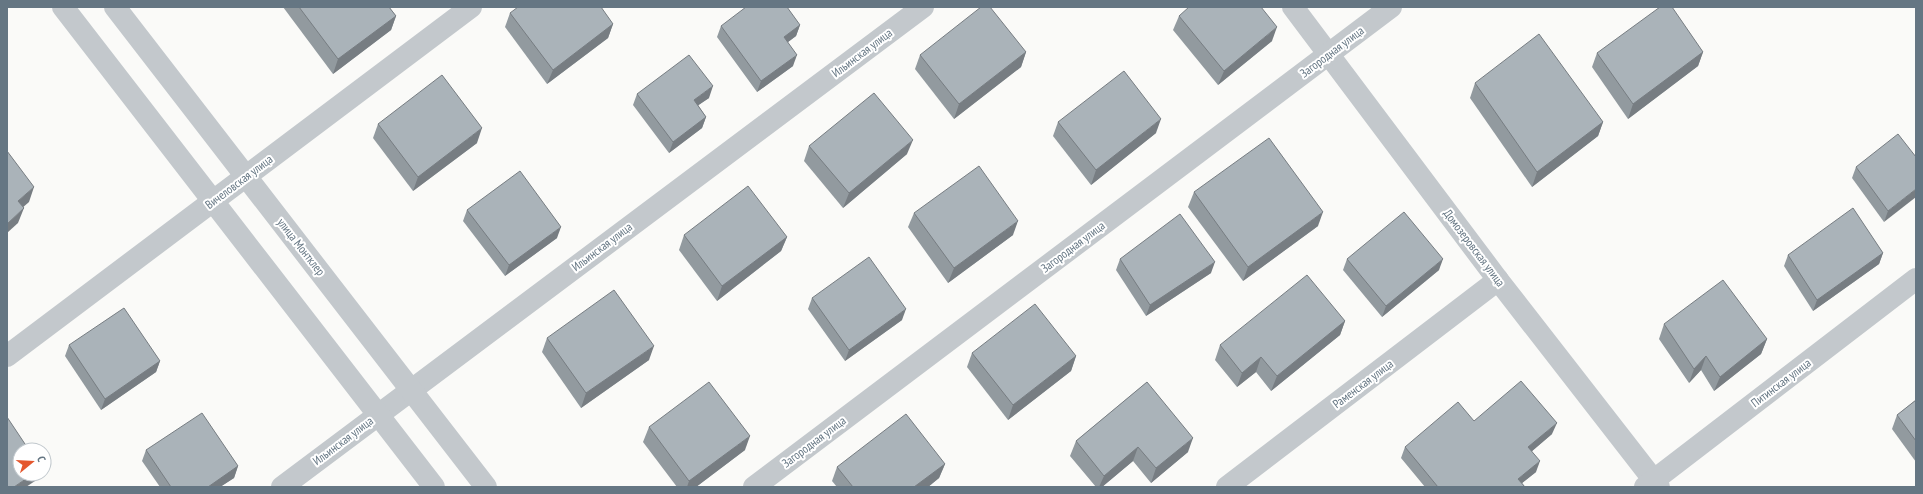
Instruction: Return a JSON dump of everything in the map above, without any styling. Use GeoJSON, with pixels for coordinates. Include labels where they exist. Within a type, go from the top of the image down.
{"type":"FeatureCollection","features":[{"type":"Feature","properties":{"kind":"street"},"geometry":{"type":"LineString","coordinates":[[64,7],[434,487]]}},
{"type":"Feature","properties":{"kind":"street","name":"улица Монтклер"},"geometry":{"type":"LineString","coordinates":[[115,7],[486,487]]}},
{"type":"Feature","properties":{"kind":"street","name":"Вичеловская улица"},"geometry":{"type":"LineString","coordinates":[[7,356],[247,177],[294,139],[471,7]]}},
{"type":"Feature","properties":{"kind":"street","name":"Ильинская улица"},"geometry":{"type":"LineString","coordinates":[[282,487],[923,7]]}},
{"type":"Feature","properties":{"kind":"street","name":"Домозеровская улица"},"geometry":{"type":"LineString","coordinates":[[1293,7],[1653,485]]}},
{"type":"Feature","properties":{"kind":"street","name":"Загородная улица"},"geometry":{"type":"LineString","coordinates":[[754,487],[1391,7]]}},
{"type":"Feature","properties":{"kind":"street","name":"Питинская улица"},"geometry":{"type":"LineString","coordinates":[[1653,485],[1916,279]]}},
{"type":"Feature","properties":{"kind":"street","name":"Раменская улица"},"geometry":{"type":"LineString","coordinates":[[1227,487],[1498,280]]}},
{"type":"Feature","properties":{"kind":"building"},"geometry":{"type":"Polygon","coordinates":[[[299,7],[389,7],[396,16],[338,59],[299,7]]]}},
{"type":"Feature","properties":{"kind":"building"},"geometry":{"type":"Polygon","coordinates":[[[518,7],[601,7],[613,24],[553,70],[510,13],[518,7]]]}},
{"type":"Feature","properties":{"kind":"building"},"geometry":{"type":"Polygon","coordinates":[[[746,7],[787,7],[800,25],[784,37],[797,55],[761,81],[721,26],[746,7]]]}},
{"type":"Feature","properties":{"kind":"building"},"geometry":{"type":"Polygon","coordinates":[[[981,7],[990,7],[1026,52],[959,104],[920,55],[981,7]]]}},
{"type":"Feature","properties":{"kind":"building"},"geometry":{"type":"Polygon","coordinates":[[[1189,7],[1261,7],[1277,27],[1224,71],[1179,16],[1189,7]]]}},
{"type":"Feature","properties":{"kind":"building"},"geometry":{"type":"Polygon","coordinates":[[[1660,7],[1672,7],[1703,52],[1633,104],[1597,53],[1660,7]]]}},
{"type":"Feature","properties":{"kind":"building"},"geometry":{"type":"Polygon","coordinates":[[[1539,34],[1603,122],[1537,172],[1475,83],[1539,34]]]}},
{"type":"Feature","properties":{"kind":"building"},"geometry":{"type":"Polygon","coordinates":[[[689,55],[713,86],[694,100],[706,117],[673,142],[637,94],[689,55]]]}},
{"type":"Feature","properties":{"kind":"building"},"geometry":{"type":"Polygon","coordinates":[[[1124,71],[1161,119],[1096,170],[1058,122],[1124,71]]]}},
{"type":"Feature","properties":{"kind":"building"},"geometry":{"type":"Polygon","coordinates":[[[442,75],[482,128],[418,177],[378,124],[442,75]]]}},
{"type":"Feature","properties":{"kind":"building"},"geometry":{"type":"Polygon","coordinates":[[[874,93],[913,140],[849,193],[809,146],[874,93]]]}},
{"type":"Feature","properties":{"kind":"building"},"geometry":{"type":"Polygon","coordinates":[[[1898,134],[1916,157],[1916,189],[1888,211],[1856,167],[1898,134]]]}},
{"type":"Feature","properties":{"kind":"building"},"geometry":{"type":"Polygon","coordinates":[[[1269,138],[1323,212],[1248,267],[1194,192],[1269,138]]]}},
{"type":"Feature","properties":{"kind":"building"},"geometry":{"type":"Polygon","coordinates":[[[7,151],[34,187],[18,201],[24,208],[7,224],[7,151]]]}},
{"type":"Feature","properties":{"kind":"building"},"geometry":{"type":"Polygon","coordinates":[[[979,166],[1018,221],[954,268],[914,213],[979,166]]]}},
{"type":"Feature","properties":{"kind":"building"},"geometry":{"type":"Polygon","coordinates":[[[520,171],[561,227],[509,265],[467,210],[520,171]]]}},
{"type":"Feature","properties":{"kind":"building"},"geometry":{"type":"Polygon","coordinates":[[[748,186],[787,237],[722,286],[684,235],[748,186]]]}},
{"type":"Feature","properties":{"kind":"building"},"geometry":{"type":"Polygon","coordinates":[[[1853,208],[1883,253],[1817,300],[1788,255],[1853,208]]]}},
{"type":"Feature","properties":{"kind":"building"},"geometry":{"type":"Polygon","coordinates":[[[1404,212],[1443,259],[1386,306],[1347,259],[1404,212]]]}},
{"type":"Feature","properties":{"kind":"building"},"geometry":{"type":"Polygon","coordinates":[[[1180,214],[1215,262],[1150,305],[1120,259],[1180,214]]]}},
{"type":"Feature","properties":{"kind":"building"},"geometry":{"type":"Polygon","coordinates":[[[869,257],[906,309],[849,350],[812,298],[869,257]]]}},
{"type":"Feature","properties":{"kind":"building"},"geometry":{"type":"Polygon","coordinates":[[[1307,275],[1345,321],[1277,376],[1261,357],[1242,373],[1220,345],[1307,275]]]}},
{"type":"Feature","properties":{"kind":"building"},"geometry":{"type":"Polygon","coordinates":[[[1723,280],[1767,339],[1720,377],[1706,356],[1694,369],[1664,324],[1723,280]]]}},
{"type":"Feature","properties":{"kind":"building"},"geometry":{"type":"Polygon","coordinates":[[[614,290],[654,346],[586,393],[547,338],[614,290]]]}},
{"type":"Feature","properties":{"kind":"building"},"geometry":{"type":"Polygon","coordinates":[[[1035,304],[1076,356],[1013,405],[972,353],[1035,304]]]}},
{"type":"Feature","properties":{"kind":"building"},"geometry":{"type":"Polygon","coordinates":[[[124,308],[160,361],[105,399],[69,345],[124,308]]]}},
{"type":"Feature","properties":{"kind":"building"},"geometry":{"type":"Polygon","coordinates":[[[1521,381],[1557,423],[1528,447],[1540,461],[1518,479],[1525,487],[1438,487],[1405,447],[1458,402],[1474,421],[1521,381]]]}},
{"type":"Feature","properties":{"kind":"building"},"geometry":{"type":"Polygon","coordinates":[[[709,382],[750,436],[689,481],[649,427],[709,382]]]}},
{"type":"Feature","properties":{"kind":"building"},"geometry":{"type":"Polygon","coordinates":[[[1147,382],[1193,438],[1156,468],[1138,447],[1104,476],[1076,441],[1147,382]]]}},
{"type":"Feature","properties":{"kind":"building"},"geometry":{"type":"Polygon","coordinates":[[[1916,400],[1916,441],[1897,415],[1916,400]]]}},
{"type":"Feature","properties":{"kind":"building"},"geometry":{"type":"Polygon","coordinates":[[[202,413],[238,466],[208,487],[171,487],[146,450],[202,413]]]}},
{"type":"Feature","properties":{"kind":"building"},"geometry":{"type":"Polygon","coordinates":[[[906,414],[945,464],[914,487],[853,487],[837,467],[906,414]]]}},
{"type":"Feature","properties":{"kind":"building"},"geometry":{"type":"Polygon","coordinates":[[[7,417],[24,442],[12,442],[12,482],[21,482],[14,487],[7,487],[7,417]]]}}]}
